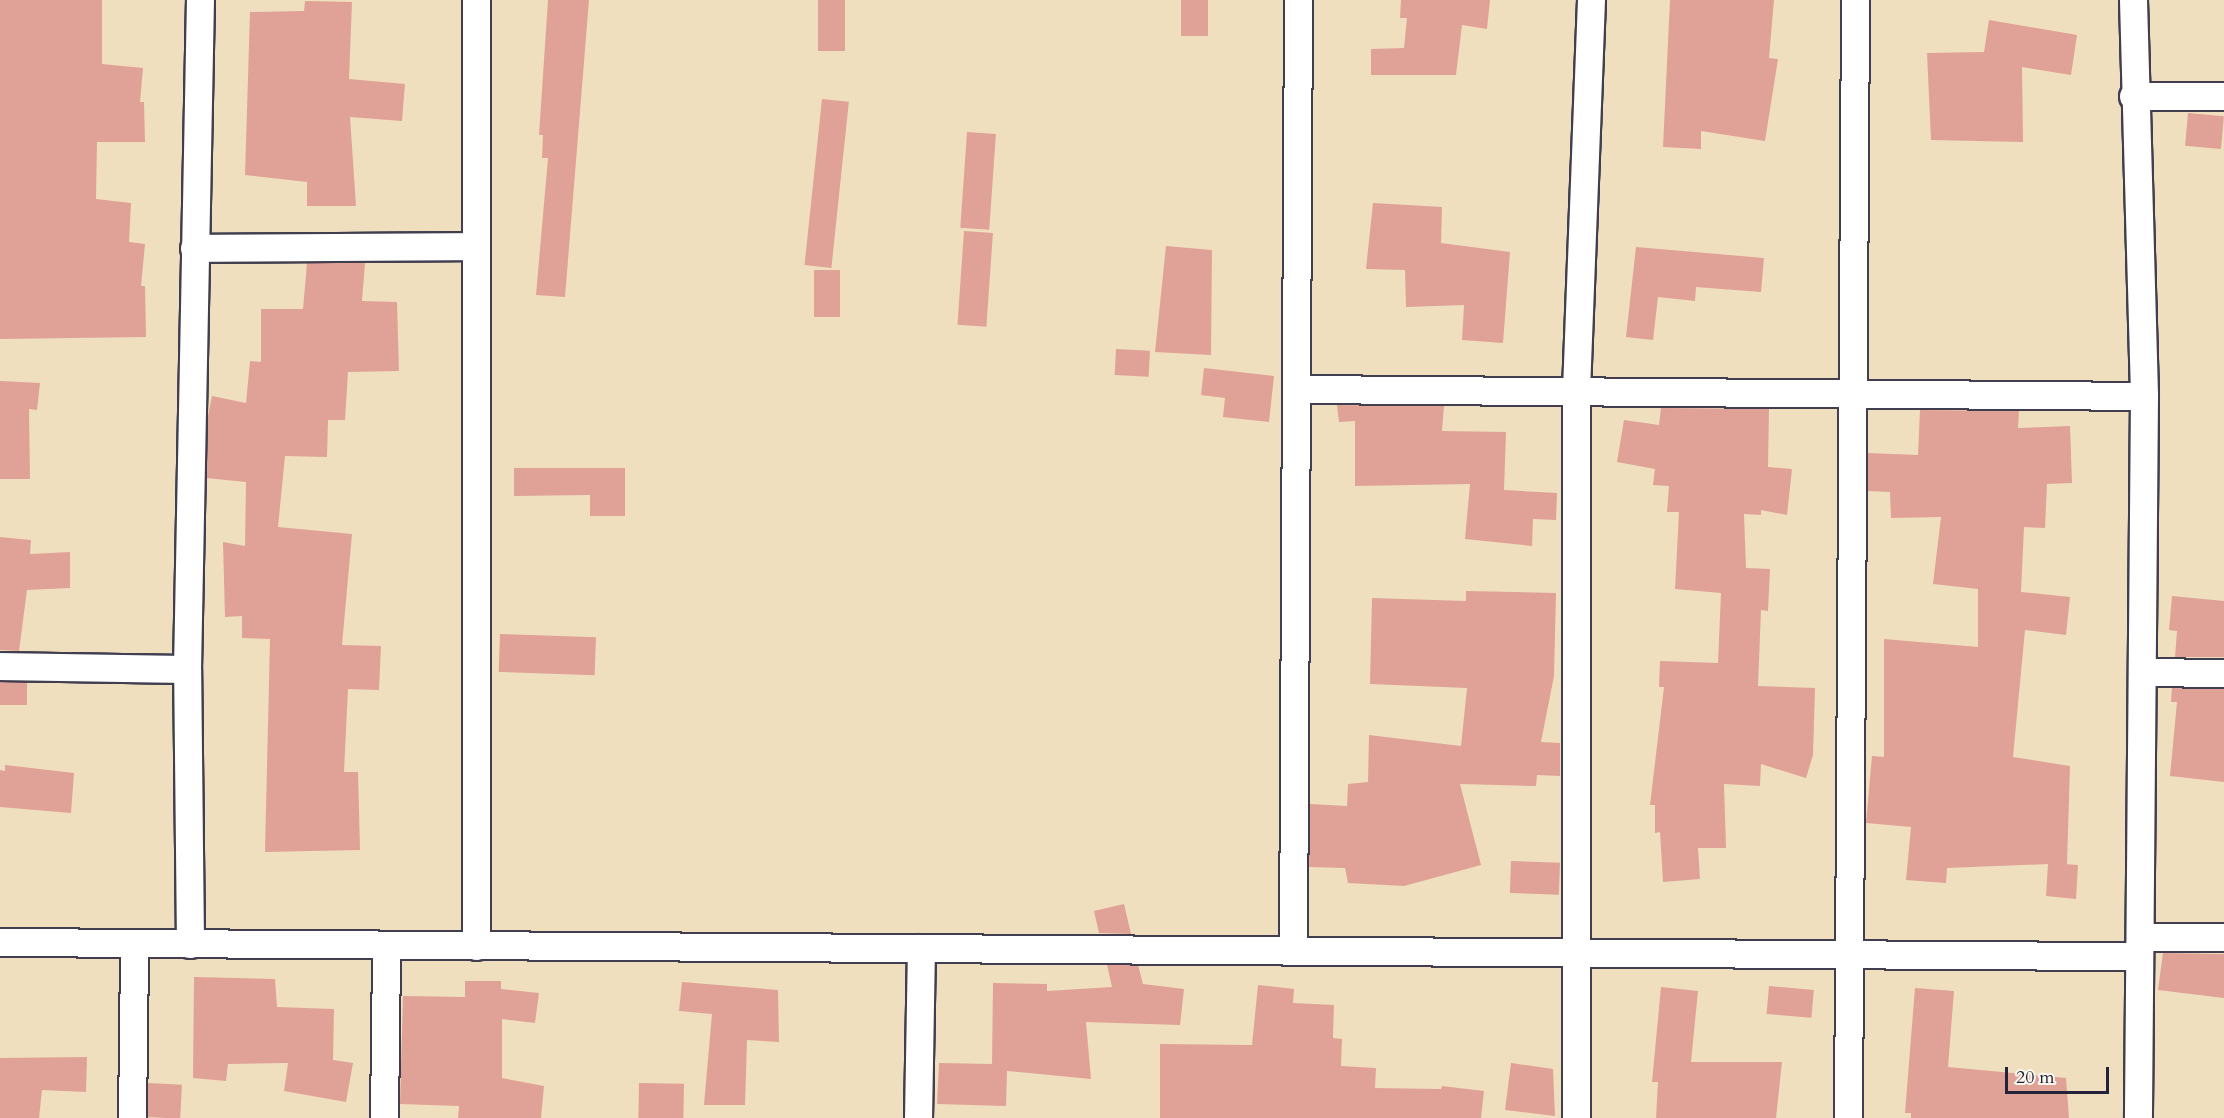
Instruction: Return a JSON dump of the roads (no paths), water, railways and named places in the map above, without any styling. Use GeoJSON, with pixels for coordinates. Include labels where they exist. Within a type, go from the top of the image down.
{"type":"FeatureCollection","features":[{"type":"Feature","properties":{"kind":"street"},"geometry":{"type":"LineString","coordinates":[[190,944],[187,669],[200,0]]}},
{"type":"Feature","properties":{"kind":"street"},"geometry":{"type":"LineString","coordinates":[[476,0],[476,946]]}},
{"type":"Feature","properties":{"kind":"street"},"geometry":{"type":"LineString","coordinates":[[1293,951],[1298,389],[1298,0]]}},
{"type":"Feature","properties":{"kind":"street"},"geometry":{"type":"LineString","coordinates":[[1576,1118],[1579,955],[1576,390],[1591,0]]}},
{"type":"Feature","properties":{"kind":"street"},"geometry":{"type":"LineString","coordinates":[[1848,1118],[1846,956],[1855,0]]}},
{"type":"Feature","properties":{"kind":"street"},"geometry":{"type":"LineString","coordinates":[[2133,0],[2133,96],[2144,396],[2138,1118]]}},
{"type":"Feature","properties":{"kind":"street"},"geometry":{"type":"LineString","coordinates":[[2133,96],[2224,96]]}},
{"type":"Feature","properties":{"kind":"street"},"geometry":{"type":"LineString","coordinates":[[194,248],[476,246]]}},
{"type":"Feature","properties":{"kind":"street"},"geometry":{"type":"LineString","coordinates":[[1298,389],[2144,396]]}},
{"type":"Feature","properties":{"kind":"street"},"geometry":{"type":"LineString","coordinates":[[0,666],[187,669]]}},
{"type":"Feature","properties":{"kind":"street"},"geometry":{"type":"LineString","coordinates":[[2142,672],[2224,673]]}},
{"type":"Feature","properties":{"kind":"street"},"geometry":{"type":"LineString","coordinates":[[0,942],[1846,956],[2140,946],[2224,937]]}},
{"type":"Feature","properties":{"kind":"street"},"geometry":{"type":"LineString","coordinates":[[132,1118],[134,944]]}},
{"type":"Feature","properties":{"kind":"street"},"geometry":{"type":"LineString","coordinates":[[384,1118],[386,945]]}},
{"type":"Feature","properties":{"kind":"street"},"geometry":{"type":"LineString","coordinates":[[918,1118],[921,948]]}}]}
